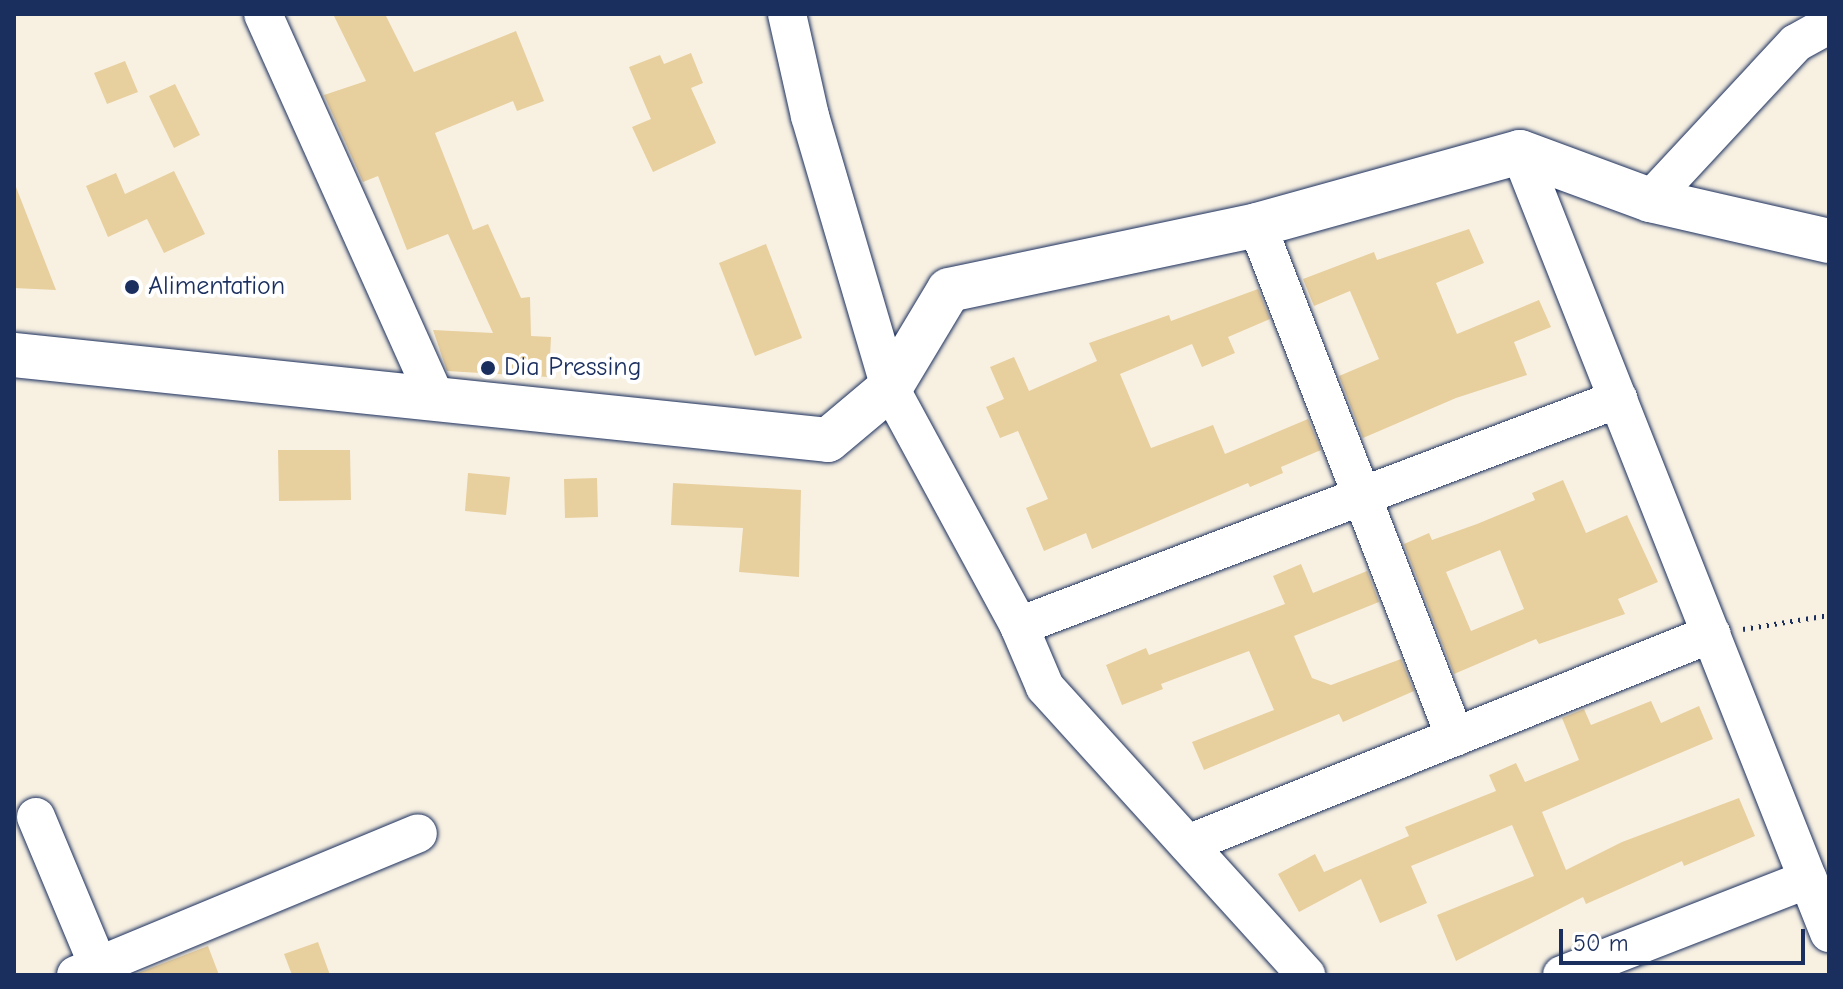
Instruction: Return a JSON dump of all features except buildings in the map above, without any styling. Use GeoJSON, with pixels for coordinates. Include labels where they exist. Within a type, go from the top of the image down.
{"type":"FeatureCollection","features":[{"type":"Feature","properties":{"kind":"street"},"geometry":{"type":"LineString","coordinates":[[263,14],[435,397]]}},
{"type":"Feature","properties":{"kind":"street"},"geometry":{"type":"LineString","coordinates":[[787,14],[810,116],[890,388],[1019,626],[1045,687],[1306,975]]}},
{"type":"Feature","properties":{"kind":"street"},"geometry":{"type":"LineString","coordinates":[[1650,200],[1796,43],[1829,25]]}},
{"type":"Feature","properties":{"kind":"street"},"geometry":{"type":"LineString","coordinates":[[14,355],[828,440],[890,388],[949,290],[1257,225],[1520,152],[1650,200],[1829,241]]}},
{"type":"Feature","properties":{"kind":"street"},"geometry":{"type":"LineString","coordinates":[[1520,152],[1829,933]]}},
{"type":"Feature","properties":{"kind":"street"},"geometry":{"type":"LineString","coordinates":[[1257,225],[1455,737]]}},
{"type":"Feature","properties":{"kind":"street"},"geometry":{"type":"LineString","coordinates":[[1019,626],[1618,399]]}},
{"type":"Feature","properties":{"kind":"street"},"geometry":{"type":"LineString","coordinates":[[1188,844],[1711,634]]}},
{"type":"Feature","properties":{"kind":"street"},"geometry":{"type":"LineString","coordinates":[[36,817],[92,972],[418,833]]}},
{"type":"Feature","properties":{"kind":"street"},"geometry":{"type":"LineString","coordinates":[[1562,975],[1808,879]]}},
{"type":"Feature","properties":{"kind":"path"},"geometry":{"type":"LineString","coordinates":[[1711,634],[1829,615]]}},
{"type":"Feature","properties":{"kind":"place","name":"Alimentation"},"geometry":{"type":"Point","coordinates":[132,287]}},
{"type":"Feature","properties":{"kind":"place","name":"Dia Pressing"},"geometry":{"type":"Point","coordinates":[488,368]}}]}
